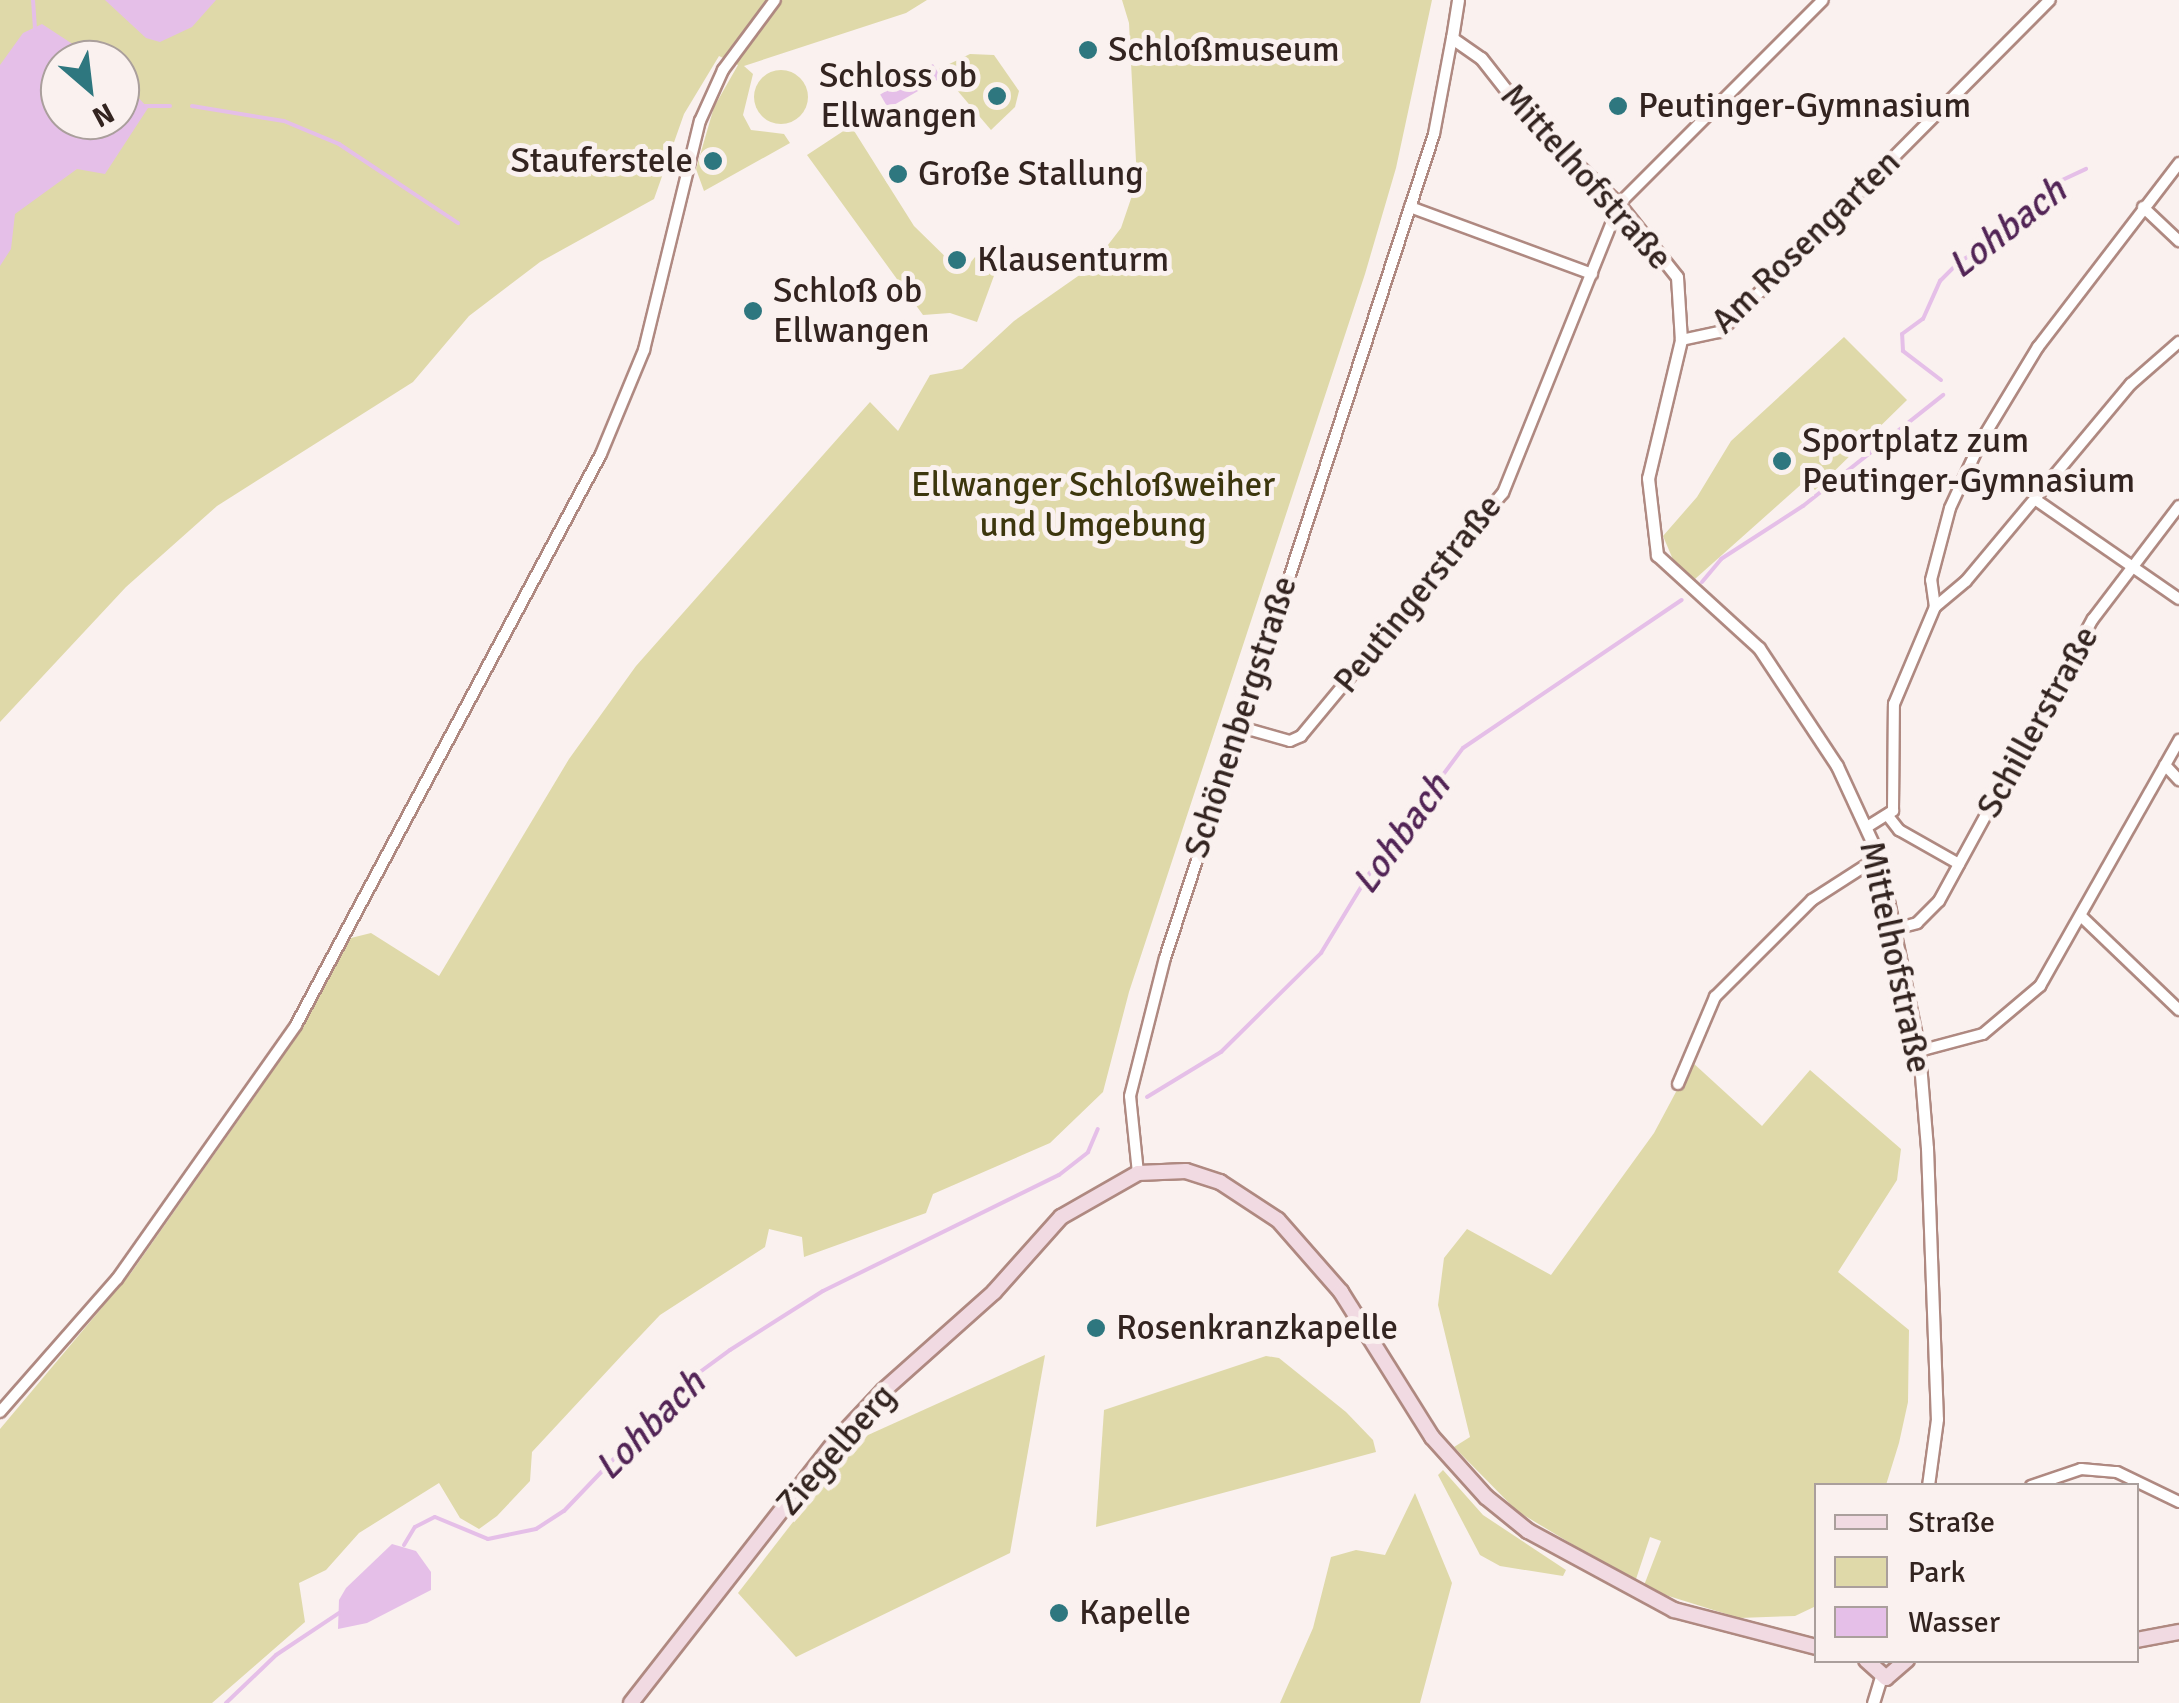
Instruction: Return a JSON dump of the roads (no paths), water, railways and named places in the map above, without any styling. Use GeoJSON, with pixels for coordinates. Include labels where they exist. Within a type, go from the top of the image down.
{"type":"FeatureCollection","features":[{"type":"Feature","properties":{"kind":"main road"},"geometry":{"type":"LineString","coordinates":[[1138,1173],[1186,1171],[1220,1182],[1278,1220],[1341,1292],[1432,1438],[1486,1497],[1528,1531],[1649,1600],[1744,1633],[1814,1648]]}},
{"type":"Feature","properties":{"kind":"main road","name":"Ziegelberg"},"geometry":{"type":"LineString","coordinates":[[631,1703],[836,1441],[994,1292],[1061,1217],[1138,1173]]}},
{"type":"Feature","properties":{"kind":"main road"},"geometry":{"type":"LineString","coordinates":[[2139,1639],[2179,1632]]}},
{"type":"Feature","properties":{"kind":"main road"},"geometry":{"type":"LineString","coordinates":[[1869,1663],[1882,1677],[1899,1673],[1905,1663]]}},
{"type":"Feature","properties":{"kind":"street"},"geometry":{"type":"LineString","coordinates":[[0,1412],[117,1279],[296,1025],[601,454],[644,350],[680,186],[712,88],[775,0]]}},
{"type":"Feature","properties":{"kind":"street"},"geometry":{"type":"LineString","coordinates":[[1452,38],[1458,0]]}},
{"type":"Feature","properties":{"kind":"street","name":"Peutingerstraße"},"geometry":{"type":"LineString","coordinates":[[1237,726],[1290,741],[1301,736],[1503,493],[1620,204],[1823,0]]}},
{"type":"Feature","properties":{"kind":"street","name":"Am Rosengarten"},"geometry":{"type":"LineString","coordinates":[[1680,340],[1720,332],[2050,0]]}},
{"type":"Feature","properties":{"kind":"street","name":"Mittelhofstraße"},"geometry":{"type":"LineString","coordinates":[[1452,38],[1481,58],[1528,118],[1620,204],[1676,278],[1680,340],[1648,478],[1657,554],[1759,648],[1830,754],[1879,857],[1918,1051],[1937,1419],[1928,1483]]}},
{"type":"Feature","properties":{"kind":"street","name":"Schönenbergstraße"},"geometry":{"type":"LineString","coordinates":[[1138,1173],[1130,1096],[1165,958],[1237,726],[1434,134],[1452,38]]}},
{"type":"Feature","properties":{"kind":"street"},"geometry":{"type":"LineString","coordinates":[[1934,607],[1931,580],[1950,508],[1981,441],[2038,347],[2179,163]]}},
{"type":"Feature","properties":{"kind":"street"},"geometry":{"type":"LineString","coordinates":[[1410,207],[1592,274]]}},
{"type":"Feature","properties":{"kind":"street"},"geometry":{"type":"LineString","coordinates":[[2143,207],[2179,241]]}},
{"type":"Feature","properties":{"kind":"street"},"geometry":{"type":"LineString","coordinates":[[1868,827],[1888,816],[1896,801],[1889,746],[1894,704],[1934,607],[1966,581],[2131,384],[2179,342]]}},
{"type":"Feature","properties":{"kind":"street"},"geometry":{"type":"LineString","coordinates":[[2036,500],[2133,562],[2179,598]]}},
{"type":"Feature","properties":{"kind":"street","name":"Schillerstraße"},"geometry":{"type":"LineString","coordinates":[[1896,929],[1928,914],[1960,864],[2093,620],[2179,506]]}},
{"type":"Feature","properties":{"kind":"street"},"geometry":{"type":"LineString","coordinates":[[1918,1051],[1962,1042],[2006,1019],[2040,986],[2179,740]]}},
{"type":"Feature","properties":{"kind":"street"},"geometry":{"type":"LineString","coordinates":[[2165,765],[2179,780]]}},
{"type":"Feature","properties":{"kind":"street"},"geometry":{"type":"LineString","coordinates":[[1888,816],[1899,830],[1960,864]]}},
{"type":"Feature","properties":{"kind":"street"},"geometry":{"type":"LineString","coordinates":[[1678,1084],[1715,996],[1812,900],[1879,857]]}},
{"type":"Feature","properties":{"kind":"street"},"geometry":{"type":"LineString","coordinates":[[2082,916],[2179,1010]]}},
{"type":"Feature","properties":{"kind":"street"},"geometry":{"type":"LineString","coordinates":[[2039,1483],[2081,1469],[2118,1472],[2179,1502]]}},
{"type":"Feature","properties":{"kind":"street"},"geometry":{"type":"LineString","coordinates":[[1873,1703],[1882,1677]]}},
{"type":"Feature","properties":{"kind":"water"},"geometry":{"type":"Polygon","coordinates":[[[105,0],[216,0],[192,27],[160,42],[146,38],[105,0]]]}},
{"type":"Feature","properties":{"kind":"water"},"geometry":{"type":"Polygon","coordinates":[[[42,24],[66,40],[40,40],[40,140],[127,140],[105,174],[77,169],[15,214],[11,249],[0,266],[0,65],[23,33],[42,24]]]}},
{"type":"Feature","properties":{"kind":"water"},"geometry":{"type":"Polygon","coordinates":[[[933,64],[941,78],[888,108],[880,94],[933,64]]]}},
{"type":"Feature","properties":{"kind":"water"},"geometry":{"type":"Polygon","coordinates":[[[140,99],[148,108],[140,120],[140,99]]]}},
{"type":"Feature","properties":{"kind":"water"},"geometry":{"type":"Polygon","coordinates":[[[392,1544],[416,1551],[431,1572],[431,1590],[367,1623],[338,1629],[339,1600],[346,1588],[392,1544]]]}},
{"type":"Feature","properties":{"kind":"waterway"},"geometry":{"type":"LineString","coordinates":[[33,0],[35,30]]}},
{"type":"Feature","properties":{"kind":"waterway"},"geometry":{"type":"LineString","coordinates":[[145,106],[170,106]]}},
{"type":"Feature","properties":{"kind":"waterway"},"geometry":{"type":"LineString","coordinates":[[192,106],[284,121],[339,144],[458,223]]}},
{"type":"Feature","properties":{"kind":"waterway","name":"Lohbach"},"geometry":{"type":"LineString","coordinates":[[1941,380],[1903,351],[1902,334],[1923,319],[1940,281],[1959,262],[2026,222],[2058,182],[2086,169]]}},
{"type":"Feature","properties":{"kind":"waterway","name":"Lohbach"},"geometry":{"type":"LineString","coordinates":[[1702,582],[1721,559],[1803,506],[1943,395]]}},
{"type":"Feature","properties":{"kind":"waterway","name":"Lohbach"},"geometry":{"type":"LineString","coordinates":[[1147,1097],[1221,1052],[1321,953],[1369,874],[1463,748],[1682,600]]}},
{"type":"Feature","properties":{"kind":"waterway","name":"Lohbach"},"geometry":{"type":"LineString","coordinates":[[404,1545],[415,1527],[435,1517],[488,1539],[536,1529],[564,1511],[689,1380],[730,1350],[823,1291],[1059,1175],[1088,1152],[1098,1129]]}},
{"type":"Feature","properties":{"kind":"waterway","name":"Lohbach"},"geometry":{"type":"LineString","coordinates":[[226,1703],[276,1655],[339,1613]]}},
{"type":"Feature","properties":{"kind":"place","name":"Schloßmuseum"},"geometry":{"type":"Point","coordinates":[1088,50]}},
{"type":"Feature","properties":{"kind":"place","name":"Schloss ob Ellwangen"},"geometry":{"type":"Point","coordinates":[997,96]}},
{"type":"Feature","properties":{"kind":"place","name":"Peutinger-Gymnasium"},"geometry":{"type":"Point","coordinates":[1618,106]}},
{"type":"Feature","properties":{"kind":"place","name":"Stauferstele"},"geometry":{"type":"Point","coordinates":[713,161]}},
{"type":"Feature","properties":{"kind":"place","name":"Große Stallung"},"geometry":{"type":"Point","coordinates":[898,174]}},
{"type":"Feature","properties":{"kind":"place","name":"Klausenturm"},"geometry":{"type":"Point","coordinates":[957,260]}},
{"type":"Feature","properties":{"kind":"place","name":"Schloß ob Ellwangen"},"geometry":{"type":"Point","coordinates":[753,311]}},
{"type":"Feature","properties":{"kind":"place","name":"Sportplatz zum Peutinger-Gymnasium"},"geometry":{"type":"Point","coordinates":[1782,461]}},
{"type":"Feature","properties":{"kind":"place","name":"Rosenkranzkapelle"},"geometry":{"type":"Point","coordinates":[1096,1328]}},
{"type":"Feature","properties":{"kind":"place","name":"Kapelle"},"geometry":{"type":"Point","coordinates":[1059,1613]}},
{"type":"Feature","properties":{"kind":"park label","name":"Ellwanger Schloßweiher und Umgebung"},"geometry":{"type":"Point","coordinates":[1093,505]}}]}
